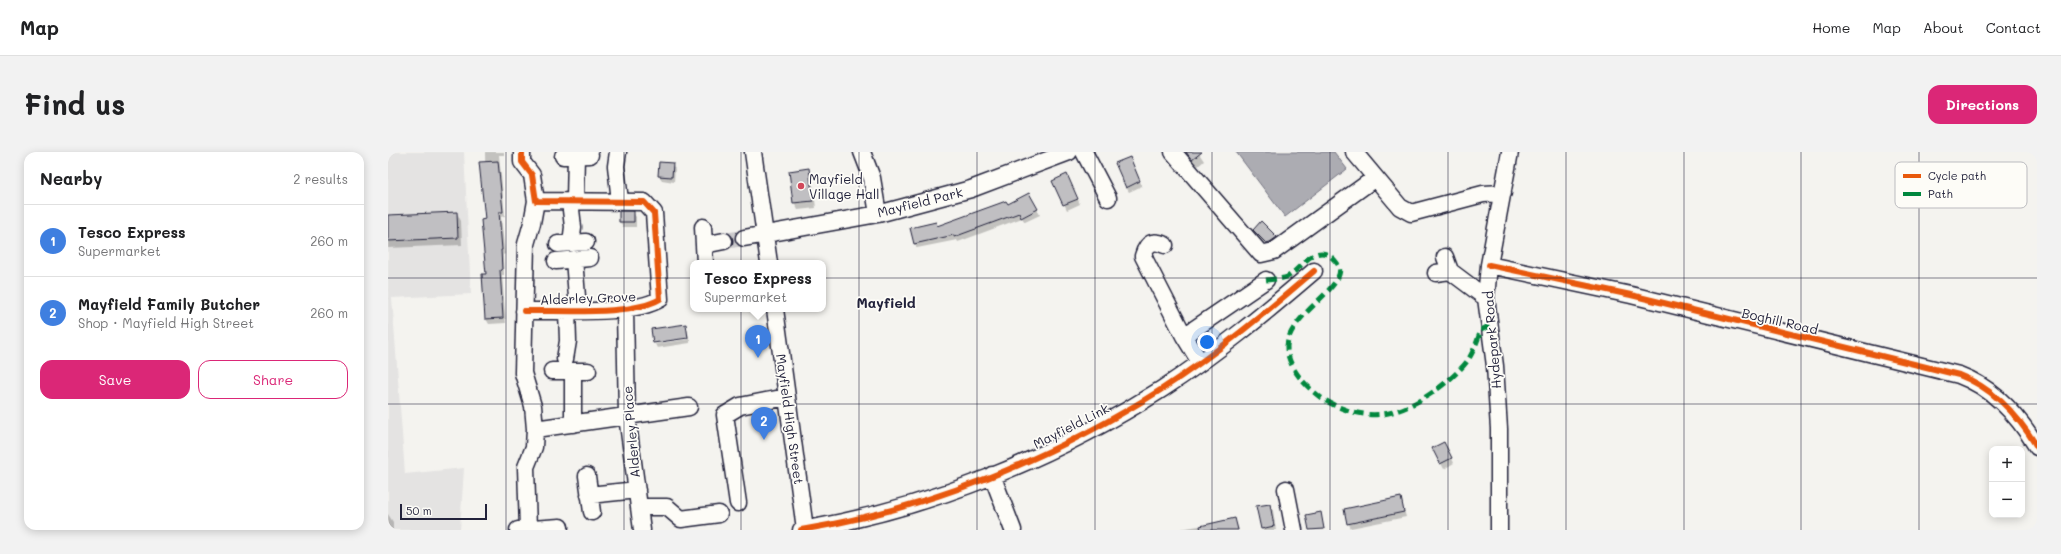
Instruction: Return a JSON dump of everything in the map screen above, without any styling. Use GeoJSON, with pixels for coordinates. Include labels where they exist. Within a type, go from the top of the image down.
{"type":"FeatureCollection","features":[{"type":"Feature","properties":{"kind":"street"},"geometry":{"type":"LineString","coordinates":[[522,152],[522,162],[532,175],[536,201],[526,244],[523,373],[534,406],[535,429],[534,447],[526,467],[523,530],[560,527]]}},
{"type":"Feature","properties":{"kind":"street"},"geometry":{"type":"LineString","coordinates":[[536,201],[620,201],[616,166],[618,152]]}},
{"type":"Feature","properties":{"kind":"street"},"geometry":{"type":"LineString","coordinates":[[753,152],[769,260]]}},
{"type":"Feature","properties":{"kind":"street"},"geometry":{"type":"LineString","coordinates":[[862,152],[872,178],[878,214]]}},
{"type":"Feature","properties":{"kind":"street","name":"Mayfield Park"},"geometry":{"type":"LineString","coordinates":[[744,238],[878,214],[972,189],[1069,152]]}},
{"type":"Feature","properties":{"kind":"street"},"geometry":{"type":"LineString","coordinates":[[1084,152],[1108,198]]}},
{"type":"Feature","properties":{"kind":"street"},"geometry":{"type":"LineString","coordinates":[[1172,152],[1261,254],[1274,250],[1375,178]]}},
{"type":"Feature","properties":{"kind":"street"},"geometry":{"type":"LineString","coordinates":[[1354,152],[1400,207],[1411,213],[1483,194],[1503,193]]}},
{"type":"Feature","properties":{"kind":"street","name":"Hydepark Road"},"geometry":{"type":"LineString","coordinates":[[1500,530],[1498,413],[1495,366],[1486,298],[1489,265],[1510,152]]}},
{"type":"Feature","properties":{"kind":"street"},"geometry":{"type":"LineString","coordinates":[[572,243],[572,201],[576,155]]}},
{"type":"Feature","properties":{"kind":"street","name":"Alderley Grove"},"geometry":{"type":"LineString","coordinates":[[524,311],[625,309],[650,305],[660,299],[654,214],[644,202],[620,201]]}},
{"type":"Feature","properties":{"kind":"street"},"geometry":{"type":"LineString","coordinates":[[703,227],[705,260]]}},
{"type":"Feature","properties":{"kind":"street"},"geometry":{"type":"LineString","coordinates":[[704,245],[724,242]]}},
{"type":"Feature","properties":{"kind":"street"},"geometry":{"type":"LineString","coordinates":[[1165,245],[1151,242],[1147,245],[1143,256],[1184,336],[1200,362]]}},
{"type":"Feature","properties":{"kind":"street"},"geometry":{"type":"LineString","coordinates":[[556,261],[590,258]]}},
{"type":"Feature","properties":{"kind":"street"},"geometry":{"type":"LineString","coordinates":[[574,259],[577,297],[582,310]]}},
{"type":"Feature","properties":{"kind":"street","name":"Boghill Road"},"geometry":{"type":"LineString","coordinates":[[1489,265],[1630,295],[1959,375],[1976,381],[2006,405],[2021,423],[2037,447]]}},
{"type":"Feature","properties":{"kind":"street"},"geometry":{"type":"LineString","coordinates":[[1443,267],[1486,298]]}},
{"type":"Feature","properties":{"kind":"street","name":"Mayfield Link"},"geometry":{"type":"LineString","coordinates":[[803,530],[883,512],[992,475],[1085,434],[1137,404],[1200,362],[1238,334],[1314,271]]}},
{"type":"Feature","properties":{"kind":"street"},"geometry":{"type":"LineString","coordinates":[[1184,336],[1266,280]]}},
{"type":"Feature","properties":{"kind":"street","name":"Alderley Place"},"geometry":{"type":"LineString","coordinates":[[625,309],[627,416],[642,530]]}},
{"type":"Feature","properties":{"kind":"street"},"geometry":{"type":"LineString","coordinates":[[567,310],[573,424]]}},
{"type":"Feature","properties":{"kind":"street","name":"Mayfield High Street"},"geometry":{"type":"LineString","coordinates":[[775,312],[803,530]]}},
{"type":"Feature","properties":{"kind":"street"},"geometry":{"type":"LineString","coordinates":[[738,503],[725,415],[740,406],[787,397]]}},
{"type":"Feature","properties":{"kind":"street"},"geometry":{"type":"LineString","coordinates":[[535,429],[690,407]]}},
{"type":"Feature","properties":{"kind":"street"},"geometry":{"type":"LineString","coordinates":[[992,475],[1013,530]]}},
{"type":"Feature","properties":{"kind":"street"},"geometry":{"type":"LineString","coordinates":[[587,476],[592,512]]}},
{"type":"Feature","properties":{"kind":"street"},"geometry":{"type":"LineString","coordinates":[[1286,489],[1294,530]]}},
{"type":"Feature","properties":{"kind":"street"},"geometry":{"type":"LineString","coordinates":[[589,495],[637,490]]}},
{"type":"Feature","properties":{"kind":"street"},"geometry":{"type":"LineString","coordinates":[[639,507],[667,507],[681,519],[719,514]]}},
{"type":"Feature","properties":{"kind":"shaded area"},"geometry":{"type":"Polygon","coordinates":[[[388,152],[464,152],[471,294],[392,298],[405,474],[464,468],[460,530],[388,530],[388,152]]]}},
{"type":"Feature","properties":{"kind":"shaded area"},"geometry":{"type":"Polygon","coordinates":[[[1236,152],[1334,152],[1347,169],[1285,217],[1236,152]]]}},
{"type":"Feature","properties":{"kind":"building"},"geometry":{"type":"Polygon","coordinates":[[[1186,152],[1202,152],[1192,160],[1186,152]]]}},
{"type":"Feature","properties":{"kind":"building"},"geometry":{"type":"Polygon","coordinates":[[[1130,157],[1140,181],[1126,188],[1115,163],[1130,157]]]}},
{"type":"Feature","properties":{"kind":"building"},"geometry":{"type":"Polygon","coordinates":[[[498,161],[503,212],[499,212],[502,250],[502,270],[500,270],[503,318],[485,319],[482,274],[486,274],[481,220],[485,219],[479,162],[498,161]]]}},
{"type":"Feature","properties":{"kind":"building"},"geometry":{"type":"Polygon","coordinates":[[[659,162],[673,163],[672,177],[658,176],[659,162]]]}},
{"type":"Feature","properties":{"kind":"building","name":"Mayfield Village Hall"},"geometry":{"type":"Polygon","coordinates":[[[809,168],[813,201],[793,203],[789,171],[809,168]]]}},
{"type":"Feature","properties":{"kind":"building"},"geometry":{"type":"Polygon","coordinates":[[[1067,174],[1078,199],[1063,205],[1052,181],[1067,174]]]}},
{"type":"Feature","properties":{"kind":"building"},"geometry":{"type":"Polygon","coordinates":[[[1029,193],[1038,209],[1021,218],[1019,213],[954,237],[954,235],[914,244],[910,228],[936,222],[937,226],[1006,201],[1008,204],[1029,193]]]}},
{"type":"Feature","properties":{"kind":"building"},"geometry":{"type":"Polygon","coordinates":[[[619,211],[634,211],[634,222],[619,222],[619,211]]]}},
{"type":"Feature","properties":{"kind":"building"},"geometry":{"type":"Polygon","coordinates":[[[457,212],[458,238],[388,241],[388,215],[457,212]]]}},
{"type":"Feature","properties":{"kind":"building"},"geometry":{"type":"Polygon","coordinates":[[[1261,221],[1277,237],[1270,242],[1266,243],[1253,230],[1261,221]]]}},
{"type":"Feature","properties":{"kind":"building"},"geometry":{"type":"Polygon","coordinates":[[[686,324],[688,338],[653,343],[651,329],[686,324]]]}},
{"type":"Feature","properties":{"kind":"building"},"geometry":{"type":"Polygon","coordinates":[[[1444,442],[1452,458],[1440,464],[1432,448],[1444,442]]]}},
{"type":"Feature","properties":{"kind":"building"},"geometry":{"type":"Polygon","coordinates":[[[1401,497],[1404,512],[1347,524],[1344,509],[1401,497]]]}},
{"type":"Feature","properties":{"kind":"building"},"geometry":{"type":"Polygon","coordinates":[[[1270,504],[1274,526],[1261,529],[1256,506],[1270,504]]]}},
{"type":"Feature","properties":{"kind":"building"},"geometry":{"type":"Polygon","coordinates":[[[1321,512],[1324,529],[1309,530],[1306,515],[1321,512]]]}},
{"type":"Feature","properties":{"kind":"building"},"geometry":{"type":"Polygon","coordinates":[[[1235,518],[1238,530],[1201,530],[1200,526],[1235,518]]]}},
{"type":"Feature","properties":{"kind":"tunnel"},"geometry":{"type":"LineString","coordinates":[[724,241],[744,238]]}},
{"type":"Feature","properties":{"kind":"marked path"},"geometry":{"type":"LineString","coordinates":[[1266,280],[1287,277],[1310,257],[1316,254],[1323,253],[1330,256],[1337,263],[1340,272],[1335,282],[1303,316],[1294,328],[1288,341],[1288,355],[1293,368],[1305,384],[1315,393],[1334,405],[1358,413],[1375,415],[1394,412],[1430,394],[1461,369],[1472,353],[1481,330],[1489,326]]}},
{"type":"Feature","properties":{"kind":"cycle path"},"geometry":{"type":"LineString","coordinates":[[522,152],[522,162],[532,175],[536,201],[644,202],[654,213],[660,299],[632,308],[614,310],[524,311]]}},
{"type":"Feature","properties":{"kind":"cycle path"},"geometry":{"type":"LineString","coordinates":[[1489,265],[1631,295],[1959,375],[1983,387],[2004,404],[2022,424],[2037,447]]}},
{"type":"Feature","properties":{"kind":"cycle path"},"geometry":{"type":"LineString","coordinates":[[801,530],[849,521],[896,509],[943,494],[989,478],[1078,437],[1121,414],[1202,362],[1240,333],[1314,271]]}},
{"type":"Feature","properties":{"kind":"place","name":"Mayfield Village Hall"},"geometry":{"type":"Point","coordinates":[801,186]}},
{"type":"Feature","properties":{"kind":"place","name":"Tesco Express"},"geometry":{"type":"Point","coordinates":[758,358]}},
{"type":"Feature","properties":{"kind":"place","name":"Mayfield Family Butcher"},"geometry":{"type":"Point","coordinates":[764,440]}},
{"type":"Feature","properties":{"kind":"district","name":"Mayfield"},"geometry":{"type":"Point","coordinates":[886,303]}}]}
